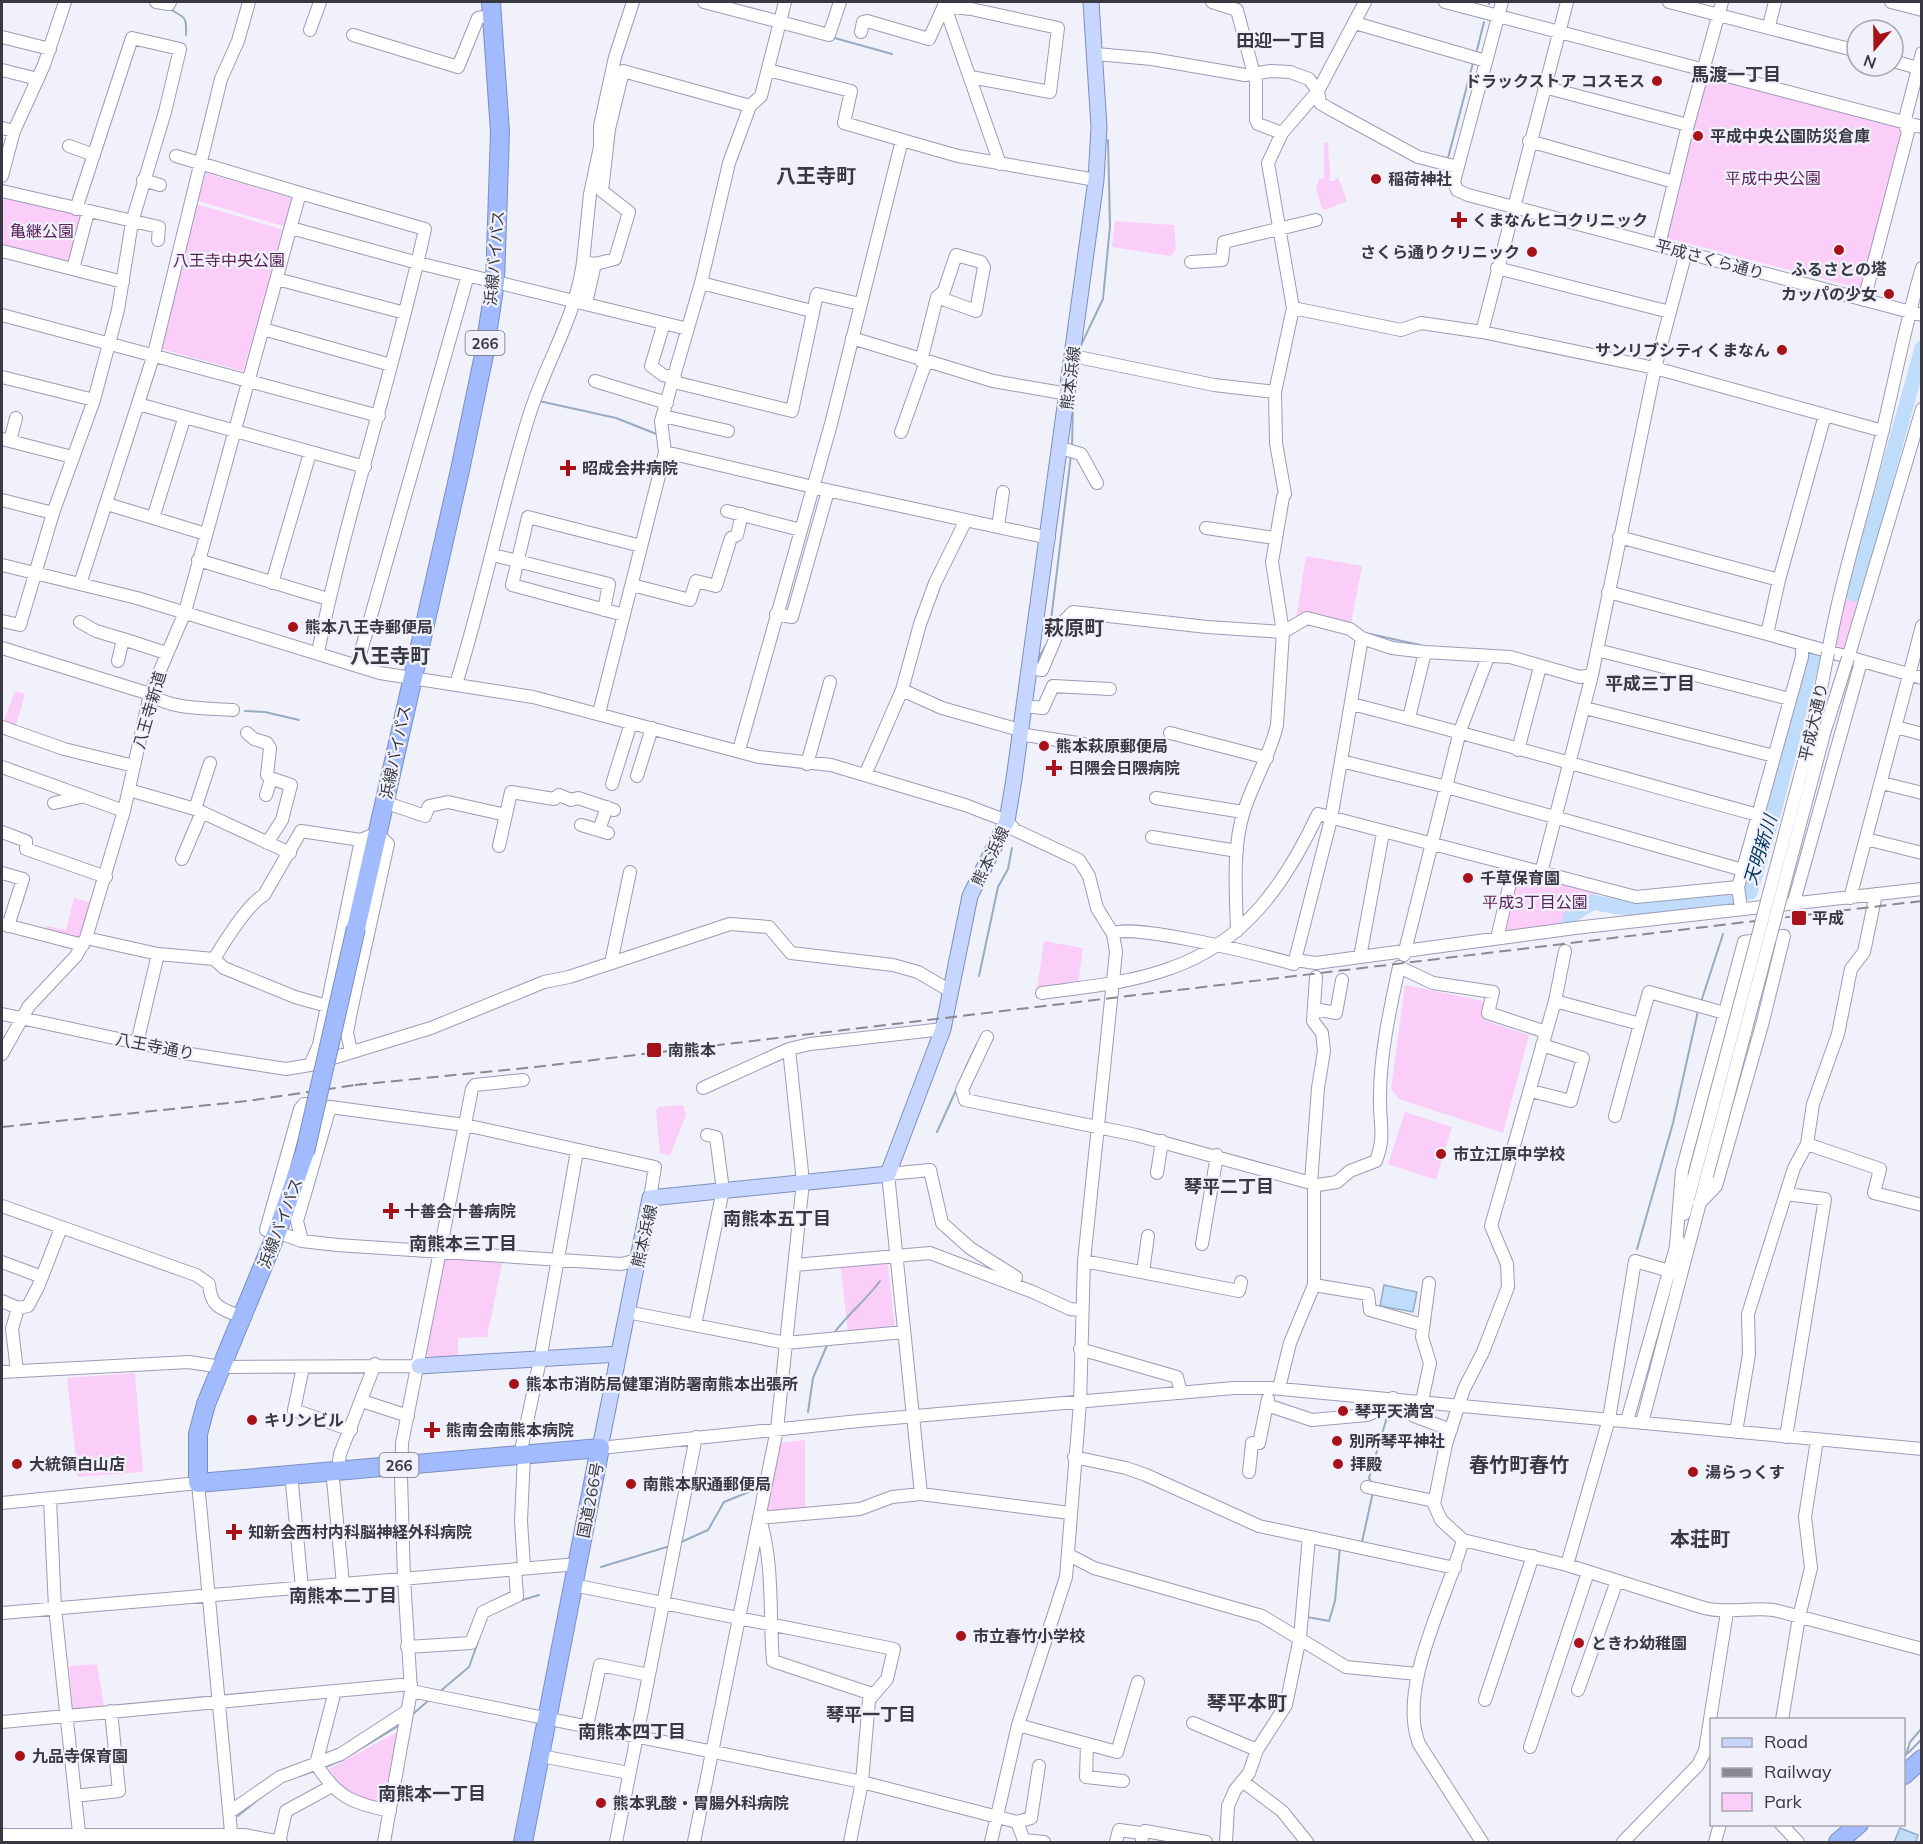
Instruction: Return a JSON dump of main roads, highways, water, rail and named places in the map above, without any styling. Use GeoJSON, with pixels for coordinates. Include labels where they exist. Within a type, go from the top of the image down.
{"type":"FeatureCollection","features":[{"type":"Feature","properties":{"kind":"highway","name":"浜線バイパス"},"geometry":{"type":"LineString","coordinates":[[198,1483],[198,1434],[206,1404],[243,1318],[272,1231],[305,1152],[356,928],[369,837],[384,802],[484,355],[495,282],[500,132],[491,8]]}},
{"type":"Feature","properties":{"kind":"highway","name":"国道266号"},"geometry":{"type":"LineString","coordinates":[[198,1483],[335,1469],[600,1448],[523,1842]]}},
{"type":"Feature","properties":{"kind":"highway"},"geometry":{"type":"LineString","coordinates":[[1905,1774],[1922,1759]]}},
{"type":"Feature","properties":{"kind":"highway"},"geometry":{"type":"LineString","coordinates":[[1905,1785],[1922,1771]]}},
{"type":"Feature","properties":{"kind":"highway"},"geometry":{"type":"LineString","coordinates":[[1829,1842],[1847,1826]]}},
{"type":"Feature","properties":{"kind":"highway"},"geometry":{"type":"LineString","coordinates":[[1838,1842],[1857,1826]]}},
{"type":"Feature","properties":{"kind":"main road","name":"熊本浜線"},"geometry":{"type":"LineString","coordinates":[[600,1448],[650,1198],[888,1174],[943,1029],[970,896],[1008,821],[1028,668],[1049,538],[1096,180],[1099,127],[1091,2]]}},
{"type":"Feature","properties":{"kind":"main road"},"geometry":{"type":"LineString","coordinates":[[419,1365],[620,1354]]}},
{"type":"Feature","properties":{"kind":"water"},"geometry":{"type":"Polygon","coordinates":[[[1384,1285],[1417,1292],[1413,1312],[1380,1306],[1384,1285]]]}},
{"type":"Feature","properties":{"kind":"water"},"geometry":{"type":"Polygon","coordinates":[[[1900,1828],[1918,1835],[1916,1842],[1894,1842],[1900,1828]]]}},
{"type":"Feature","properties":{"kind":"waterway"},"geometry":{"type":"LineString","coordinates":[[170,9],[184,18],[186,35]]}},
{"type":"Feature","properties":{"kind":"waterway"},"geometry":{"type":"LineString","coordinates":[[1477,50],[1484,22]]}},
{"type":"Feature","properties":{"kind":"waterway"},"geometry":{"type":"LineString","coordinates":[[831,37],[892,54]]}},
{"type":"Feature","properties":{"kind":"waterway"},"geometry":{"type":"LineString","coordinates":[[1448,158],[1473,63]]}},
{"type":"Feature","properties":{"kind":"waterway"},"geometry":{"type":"LineString","coordinates":[[1081,345],[1103,299],[1110,226],[1108,140]]}},
{"type":"Feature","properties":{"kind":"waterway","name":"天明新川"},"geometry":{"type":"LineString","coordinates":[[1854,594],[1922,348]]}},
{"type":"Feature","properties":{"kind":"waterway"},"geometry":{"type":"LineString","coordinates":[[1072,446],[1073,402],[1078,367]]}},
{"type":"Feature","properties":{"kind":"waterway"},"geometry":{"type":"LineString","coordinates":[[539,401],[616,418],[659,435]]}},
{"type":"Feature","properties":{"kind":"waterway"},"geometry":{"type":"LineString","coordinates":[[1049,637],[1071,455]]}},
{"type":"Feature","properties":{"kind":"waterway"},"geometry":{"type":"LineString","coordinates":[[1370,634],[1420,645]]}},
{"type":"Feature","properties":{"kind":"waterway"},"geometry":{"type":"LineString","coordinates":[[1038,659],[1047,643]]}},
{"type":"Feature","properties":{"kind":"waterway","name":"天明新川"},"geometry":{"type":"LineString","coordinates":[[1568,926],[1571,916],[1593,902],[1632,908],[1652,908],[1691,904],[1750,892],[1775,808],[1813,657]]}},
{"type":"Feature","properties":{"kind":"waterway"},"geometry":{"type":"LineString","coordinates":[[245,711],[265,712],[299,720]]}},
{"type":"Feature","properties":{"kind":"waterway"},"geometry":{"type":"LineString","coordinates":[[979,976],[998,887],[1008,869],[1012,848]]}},
{"type":"Feature","properties":{"kind":"waterway"},"geometry":{"type":"LineString","coordinates":[[1701,1002],[1723,934]]}},
{"type":"Feature","properties":{"kind":"waterway"},"geometry":{"type":"LineString","coordinates":[[1637,1249],[1673,1123],[1698,1011]]}},
{"type":"Feature","properties":{"kind":"waterway"},"geometry":{"type":"LineString","coordinates":[[965,1069],[977,1044]]}},
{"type":"Feature","properties":{"kind":"waterway"},"geometry":{"type":"LineString","coordinates":[[937,1132],[957,1088]]}},
{"type":"Feature","properties":{"kind":"waterway"},"geometry":{"type":"LineString","coordinates":[[834,1333],[880,1281]]}},
{"type":"Feature","properties":{"kind":"waterway"},"geometry":{"type":"LineString","coordinates":[[808,1412],[813,1378],[828,1343]]}},
{"type":"Feature","properties":{"kind":"waterway"},"geometry":{"type":"LineString","coordinates":[[1371,1482],[1369,1478],[1387,1417]]}},
{"type":"Feature","properties":{"kind":"waterway"},"geometry":{"type":"LineString","coordinates":[[679,1543],[708,1530],[724,1502],[761,1487]]}},
{"type":"Feature","properties":{"kind":"waterway"},"geometry":{"type":"LineString","coordinates":[[1362,1542],[1373,1492]]}},
{"type":"Feature","properties":{"kind":"waterway"},"geometry":{"type":"LineString","coordinates":[[601,1567],[670,1546]]}},
{"type":"Feature","properties":{"kind":"waterway"},"geometry":{"type":"LineString","coordinates":[[1307,1617],[1329,1621],[1335,1601],[1340,1547]]}},
{"type":"Feature","properties":{"kind":"waterway"},"geometry":{"type":"LineString","coordinates":[[519,1601],[539,1595]]}},
{"type":"Feature","properties":{"kind":"waterway"},"geometry":{"type":"LineString","coordinates":[[438,1693],[469,1667],[478,1642]]}},
{"type":"Feature","properties":{"kind":"waterway"},"geometry":{"type":"LineString","coordinates":[[413,1714],[429,1700]]}},
{"type":"Feature","properties":{"kind":"waterway"},"geometry":{"type":"LineString","coordinates":[[347,1757],[400,1725]]}},
{"type":"Feature","properties":{"kind":"waterway"},"geometry":{"type":"LineString","coordinates":[[1906,1755],[1910,1742],[1922,1728]]}},
{"type":"Feature","properties":{"kind":"waterway"},"geometry":{"type":"LineString","coordinates":[[1908,1753],[1922,1739]]}},
{"type":"Feature","properties":{"kind":"waterway"},"geometry":{"type":"LineString","coordinates":[[323,1768],[342,1760]]}},
{"type":"Feature","properties":{"kind":"waterway"},"geometry":{"type":"LineString","coordinates":[[300,1776],[314,1771]]}},
{"type":"Feature","properties":{"kind":"waterway"},"geometry":{"type":"LineString","coordinates":[[238,1816],[261,1797]]}},
{"type":"Feature","properties":{"kind":"railway"},"geometry":{"type":"LineString","coordinates":[[355,1085],[535,1067],[1922,901]]}},
{"type":"Feature","properties":{"kind":"railway"},"geometry":{"type":"LineString","coordinates":[[2,1127],[247,1101],[362,1084]]}},
{"type":"Feature","properties":{"kind":"place","name":"ドラックストア コスモス"},"geometry":{"type":"Point","coordinates":[1657,81]}},
{"type":"Feature","properties":{"kind":"place","name":"平成中央公園防災倉庫"},"geometry":{"type":"Point","coordinates":[1698,136]}},
{"type":"Feature","properties":{"kind":"place","name":"稲荷神社"},"geometry":{"type":"Point","coordinates":[1376,179]}},
{"type":"Feature","properties":{"kind":"place","name":"くまなんヒコクリニック"},"geometry":{"type":"Point","coordinates":[1459,220]}},
{"type":"Feature","properties":{"kind":"place","name":"ふるさとの塔"},"geometry":{"type":"Point","coordinates":[1839,250]}},
{"type":"Feature","properties":{"kind":"place","name":"さくら通りクリニック"},"geometry":{"type":"Point","coordinates":[1532,252]}},
{"type":"Feature","properties":{"kind":"place","name":"カッパの少女"},"geometry":{"type":"Point","coordinates":[1889,294]}},
{"type":"Feature","properties":{"kind":"place","name":"サンリブシティくまなん"},"geometry":{"type":"Point","coordinates":[1782,350]}},
{"type":"Feature","properties":{"kind":"place","name":"昭成会井病院"},"geometry":{"type":"Point","coordinates":[568,468]}},
{"type":"Feature","properties":{"kind":"place","name":"熊本八王寺郵便局"},"geometry":{"type":"Point","coordinates":[293,627]}},
{"type":"Feature","properties":{"kind":"place","name":"熊本萩原郵便局"},"geometry":{"type":"Point","coordinates":[1044,746]}},
{"type":"Feature","properties":{"kind":"place","name":"日隈会日隈病院"},"geometry":{"type":"Point","coordinates":[1054,768]}},
{"type":"Feature","properties":{"kind":"place","name":"千草保育園"},"geometry":{"type":"Point","coordinates":[1468,878]}},
{"type":"Feature","properties":{"kind":"place","name":"平成"},"geometry":{"type":"Point","coordinates":[1799,918]}},
{"type":"Feature","properties":{"kind":"place","name":"南熊本"},"geometry":{"type":"Point","coordinates":[654,1050]}},
{"type":"Feature","properties":{"kind":"place","name":"市立江原中学校"},"geometry":{"type":"Point","coordinates":[1441,1154]}},
{"type":"Feature","properties":{"kind":"place","name":"十善会十善病院"},"geometry":{"type":"Point","coordinates":[391,1211]}},
{"type":"Feature","properties":{"kind":"place","name":"熊本市消防局健軍消防署南熊本出張所"},"geometry":{"type":"Point","coordinates":[514,1384]}},
{"type":"Feature","properties":{"kind":"place","name":"琴平天満宮"},"geometry":{"type":"Point","coordinates":[1343,1411]}},
{"type":"Feature","properties":{"kind":"place","name":"キリンビル"},"geometry":{"type":"Point","coordinates":[252,1420]}},
{"type":"Feature","properties":{"kind":"place","name":"熊南会南熊本病院"},"geometry":{"type":"Point","coordinates":[432,1430]}},
{"type":"Feature","properties":{"kind":"place","name":"別所琴平神社"},"geometry":{"type":"Point","coordinates":[1337,1441]}},
{"type":"Feature","properties":{"kind":"place","name":"大統領白山店"},"geometry":{"type":"Point","coordinates":[17,1464]}},
{"type":"Feature","properties":{"kind":"place","name":"拝殿"},"geometry":{"type":"Point","coordinates":[1338,1464]}},
{"type":"Feature","properties":{"kind":"place","name":"湯らっくす"},"geometry":{"type":"Point","coordinates":[1693,1472]}},
{"type":"Feature","properties":{"kind":"place","name":"南熊本駅通郵便局"},"geometry":{"type":"Point","coordinates":[631,1484]}},
{"type":"Feature","properties":{"kind":"place","name":"知新会西村内科脳神経外科病院"},"geometry":{"type":"Point","coordinates":[234,1532]}},
{"type":"Feature","properties":{"kind":"place","name":"市立春竹小学校"},"geometry":{"type":"Point","coordinates":[961,1636]}},
{"type":"Feature","properties":{"kind":"place","name":"ときわ幼稚園"},"geometry":{"type":"Point","coordinates":[1579,1643]}},
{"type":"Feature","properties":{"kind":"place","name":"九品寺保育園"},"geometry":{"type":"Point","coordinates":[20,1756]}},
{"type":"Feature","properties":{"kind":"place","name":"熊本乳酸・胃腸外科病院"},"geometry":{"type":"Point","coordinates":[601,1803]}},
{"type":"Feature","properties":{"kind":"district","name":"田迎一丁目"},"geometry":{"type":"Point","coordinates":[1281,40]}},
{"type":"Feature","properties":{"kind":"district","name":"馬渡一丁目"},"geometry":{"type":"Point","coordinates":[1736,74]}},
{"type":"Feature","properties":{"kind":"district","name":"八王寺町"},"geometry":{"type":"Point","coordinates":[816,175]}},
{"type":"Feature","properties":{"kind":"district","name":"萩原町"},"geometry":{"type":"Point","coordinates":[1074,627]}},
{"type":"Feature","properties":{"kind":"district","name":"八王寺町"},"geometry":{"type":"Point","coordinates":[390,655]}},
{"type":"Feature","properties":{"kind":"district","name":"平成三丁目"},"geometry":{"type":"Point","coordinates":[1650,683]}},
{"type":"Feature","properties":{"kind":"district","name":"琴平二丁目"},"geometry":{"type":"Point","coordinates":[1229,1186]}},
{"type":"Feature","properties":{"kind":"district","name":"南熊本五丁目"},"geometry":{"type":"Point","coordinates":[777,1218]}},
{"type":"Feature","properties":{"kind":"district","name":"南熊本三丁目"},"geometry":{"type":"Point","coordinates":[463,1243]}},
{"type":"Feature","properties":{"kind":"district","name":"春竹町春竹"},"geometry":{"type":"Point","coordinates":[1519,1464]}},
{"type":"Feature","properties":{"kind":"district","name":"本荘町"},"geometry":{"type":"Point","coordinates":[1700,1538]}},
{"type":"Feature","properties":{"kind":"district","name":"南熊本二丁目"},"geometry":{"type":"Point","coordinates":[343,1595]}},
{"type":"Feature","properties":{"kind":"district","name":"琴平本町"},"geometry":{"type":"Point","coordinates":[1247,1702]}},
{"type":"Feature","properties":{"kind":"district","name":"琴平一丁目"},"geometry":{"type":"Point","coordinates":[871,1714]}},
{"type":"Feature","properties":{"kind":"district","name":"南熊本四丁目"},"geometry":{"type":"Point","coordinates":[632,1731]}},
{"type":"Feature","properties":{"kind":"district","name":"南熊本一丁目"},"geometry":{"type":"Point","coordinates":[432,1793]}},
{"type":"Feature","properties":{"kind":"park label","name":"平成中央公園"},"geometry":{"type":"Point","coordinates":[1773,178]}},
{"type":"Feature","properties":{"kind":"park label","name":"亀継公園"},"geometry":{"type":"Point","coordinates":[42,231]}},
{"type":"Feature","properties":{"kind":"park label","name":"八王寺中央公園"},"geometry":{"type":"Point","coordinates":[229,260]}},
{"type":"Feature","properties":{"kind":"park label","name":"平成3丁目公園"},"geometry":{"type":"Point","coordinates":[1535,902]}}]}
